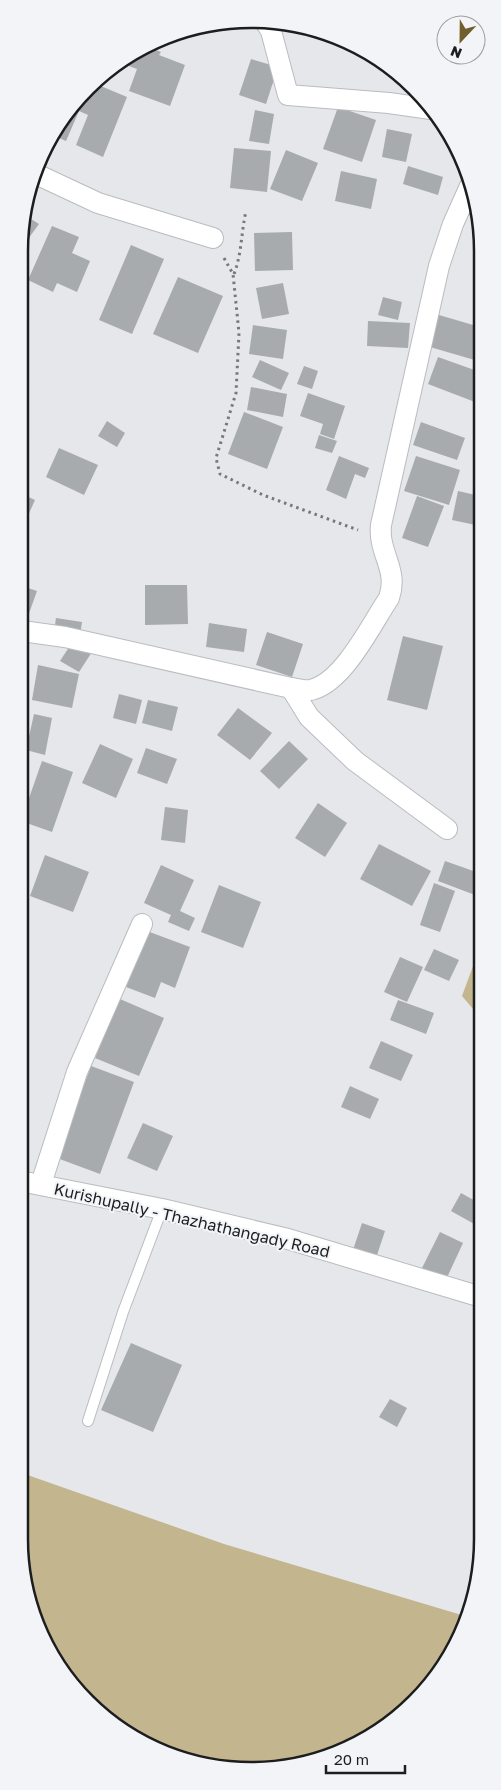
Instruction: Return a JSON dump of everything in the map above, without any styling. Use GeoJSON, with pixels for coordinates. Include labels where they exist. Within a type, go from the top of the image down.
{"type":"FeatureCollection","features":[{"type":"Feature","properties":{"kind":"street"},"geometry":{"type":"LineString","coordinates":[[269,28],[288,95],[388,103],[422,109]]}},
{"type":"Feature","properties":{"kind":"street"},"geometry":{"type":"LineString","coordinates":[[40,176],[98,204],[213,238]]}},
{"type":"Feature","properties":{"kind":"street"},"geometry":{"type":"LineString","coordinates":[[28,632],[65,637],[291,688],[312,690],[325,684],[344,667],[389,598],[393,585],[392,572],[380,538],[439,266],[453,224],[466,194]]}},
{"type":"Feature","properties":{"kind":"street"},"geometry":{"type":"LineString","coordinates":[[291,688],[309,717],[355,761],[447,829]]}},
{"type":"Feature","properties":{"kind":"street"},"geometry":{"type":"LineString","coordinates":[[41,1184],[77,1072],[142,924]]}},
{"type":"Feature","properties":{"kind":"street","name":"Kurishupally - Thazhathangady Road"},"geometry":{"type":"LineString","coordinates":[[28,1182],[162,1209],[288,1239],[474,1295]]}},
{"type":"Feature","properties":{"kind":"lane"},"geometry":{"type":"LineString","coordinates":[[88,1421],[124,1312],[162,1209]]}},
{"type":"Feature","properties":{"kind":"path"},"geometry":{"type":"LineString","coordinates":[[246,211],[242,230],[241,256],[234,274],[239,333],[236,394],[216,458],[220,474],[262,495],[380,538]]}},
{"type":"Feature","properties":{"kind":"shaded area"},"geometry":{"type":"Polygon","coordinates":[[[474,964],[474,1010],[462,996],[474,964]]]}},
{"type":"Feature","properties":{"kind":"shaded area"},"geometry":{"type":"Polygon","coordinates":[[[28,1475],[224,1544],[461,1615],[444,1651],[418,1687],[398,1707],[374,1725],[349,1740],[308,1755],[265,1762],[221,1761],[179,1751],[139,1733],[103,1707],[83,1687],[57,1651],[39,1611],[29,1569],[28,1475]]]}},
{"type":"Feature","properties":{"kind":"building"},"geometry":{"type":"Polygon","coordinates":[[[154,49],[161,52],[159,55],[185,65],[170,106],[129,91],[137,69],[127,65],[154,49]]]}},
{"type":"Feature","properties":{"kind":"building"},"geometry":{"type":"Polygon","coordinates":[[[251,59],[278,67],[266,104],[239,95],[251,59]]]}},
{"type":"Feature","properties":{"kind":"building"},"geometry":{"type":"Polygon","coordinates":[[[100,86],[127,97],[103,157],[76,145],[88,115],[79,111],[66,141],[58,138],[83,103],[100,86]]]}},
{"type":"Feature","properties":{"kind":"building"},"geometry":{"type":"Polygon","coordinates":[[[338,107],[376,120],[362,162],[323,149],[338,107]]]}},
{"type":"Feature","properties":{"kind":"building"},"geometry":{"type":"Polygon","coordinates":[[[255,110],[274,114],[269,144],[249,141],[255,110]]]}},
{"type":"Feature","properties":{"kind":"building"},"geometry":{"type":"Polygon","coordinates":[[[387,129],[412,134],[406,162],[382,157],[387,129]]]}},
{"type":"Feature","properties":{"kind":"building"},"geometry":{"type":"Polygon","coordinates":[[[234,148],[271,151],[267,192],[230,188],[234,148]]]}},
{"type":"Feature","properties":{"kind":"building"},"geometry":{"type":"Polygon","coordinates":[[[286,150],[318,163],[302,201],[270,189],[286,150]]]}},
{"type":"Feature","properties":{"kind":"building"},"geometry":{"type":"Polygon","coordinates":[[[408,166],[443,177],[438,195],[403,184],[408,166]]]}},
{"type":"Feature","properties":{"kind":"building"},"geometry":{"type":"Polygon","coordinates":[[[341,171],[377,179],[371,209],[335,201],[341,171]]]}},
{"type":"Feature","properties":{"kind":"building"},"geometry":{"type":"Polygon","coordinates":[[[30,218],[39,224],[28,239],[30,218]]]}},
{"type":"Feature","properties":{"kind":"building"},"geometry":{"type":"Polygon","coordinates":[[[52,226],[79,237],[72,253],[90,261],[77,292],[57,283],[53,292],[28,280],[52,226]]]}},
{"type":"Feature","properties":{"kind":"building"},"geometry":{"type":"Polygon","coordinates":[[[292,232],[293,270],[255,271],[254,233],[292,232]]]}},
{"type":"Feature","properties":{"kind":"building"},"geometry":{"type":"Polygon","coordinates":[[[131,245],[164,259],[132,334],[99,320],[131,245]]]}},
{"type":"Feature","properties":{"kind":"building"},"geometry":{"type":"Polygon","coordinates":[[[178,277],[223,296],[198,353],[153,334],[178,277]]]}},
{"type":"Feature","properties":{"kind":"building"},"geometry":{"type":"Polygon","coordinates":[[[283,283],[289,314],[262,319],[256,288],[283,283]]]}},
{"type":"Feature","properties":{"kind":"building"},"geometry":{"type":"Polygon","coordinates":[[[383,297],[402,302],[398,320],[378,315],[383,297]]]}},
{"type":"Feature","properties":{"kind":"building"},"geometry":{"type":"Polygon","coordinates":[[[439,315],[474,325],[474,360],[430,347],[439,315]]]}},
{"type":"Feature","properties":{"kind":"building"},"geometry":{"type":"Polygon","coordinates":[[[368,321],[410,323],[408,348],[367,346],[368,321]]]}},
{"type":"Feature","properties":{"kind":"building"},"geometry":{"type":"Polygon","coordinates":[[[253,325],[287,330],[283,359],[249,354],[253,325]]]}},
{"type":"Feature","properties":{"kind":"building"},"geometry":{"type":"Polygon","coordinates":[[[438,357],[474,370],[474,402],[428,384],[438,357]]]}},
{"type":"Feature","properties":{"kind":"building"},"geometry":{"type":"Polygon","coordinates":[[[260,360],[289,373],[281,390],[252,377],[260,360]]]}},
{"type":"Feature","properties":{"kind":"building"},"geometry":{"type":"Polygon","coordinates":[[[304,366],[318,371],[312,389],[297,384],[304,366]]]}},
{"type":"Feature","properties":{"kind":"building"},"geometry":{"type":"Polygon","coordinates":[[[251,387],[287,394],[283,417],[247,410],[251,387]]]}},
{"type":"Feature","properties":{"kind":"building"},"geometry":{"type":"Polygon","coordinates":[[[308,393],[345,406],[334,439],[320,434],[323,424],[300,416],[308,393]]]}},
{"type":"Feature","properties":{"kind":"building"},"geometry":{"type":"Polygon","coordinates":[[[244,412],[283,427],[267,469],[228,454],[244,412]]]}},
{"type":"Feature","properties":{"kind":"building"},"geometry":{"type":"Polygon","coordinates":[[[107,421],[125,433],[117,447],[98,436],[107,421]]]}},
{"type":"Feature","properties":{"kind":"building"},"geometry":{"type":"Polygon","coordinates":[[[421,422],[465,438],[457,460],[413,445],[421,422]]]}},
{"type":"Feature","properties":{"kind":"building"},"geometry":{"type":"Polygon","coordinates":[[[319,435],[337,441],[332,453],[315,448],[319,435]]]}},
{"type":"Feature","properties":{"kind":"building"},"geometry":{"type":"Polygon","coordinates":[[[59,448],[98,465],[84,495],[46,477],[59,448]]]}},
{"type":"Feature","properties":{"kind":"building"},"geometry":{"type":"Polygon","coordinates":[[[339,456],[369,468],[365,478],[355,474],[346,499],[326,490],[339,456]]]}},
{"type":"Feature","properties":{"kind":"building"},"geometry":{"type":"Polygon","coordinates":[[[416,456],[460,470],[449,505],[404,491],[416,456]]]}},
{"type":"Feature","properties":{"kind":"building"},"geometry":{"type":"Polygon","coordinates":[[[458,491],[474,495],[474,525],[452,520],[458,491]]]}},
{"type":"Feature","properties":{"kind":"building"},"geometry":{"type":"Polygon","coordinates":[[[417,496],[444,506],[428,547],[402,538],[417,496]]]}},
{"type":"Feature","properties":{"kind":"building"},"geometry":{"type":"Polygon","coordinates":[[[28,497],[35,500],[28,516],[28,497]]]}},
{"type":"Feature","properties":{"kind":"building"},"geometry":{"type":"Polygon","coordinates":[[[145,585],[187,585],[188,624],[145,625],[145,585]]]}},
{"type":"Feature","properties":{"kind":"building"},"geometry":{"type":"Polygon","coordinates":[[[28,588],[37,591],[28,616],[28,588]]]}},
{"type":"Feature","properties":{"kind":"building"},"geometry":{"type":"Polygon","coordinates":[[[56,618],[82,622],[80,635],[54,632],[56,618]]]}},
{"type":"Feature","properties":{"kind":"building"},"geometry":{"type":"Polygon","coordinates":[[[209,623],[247,629],[244,652],[206,647],[209,623]]]}},
{"type":"Feature","properties":{"kind":"building"},"geometry":{"type":"Polygon","coordinates":[[[267,632],[303,644],[292,677],[256,665],[267,632]]]}},
{"type":"Feature","properties":{"kind":"building"},"geometry":{"type":"Polygon","coordinates":[[[403,636],[443,646],[427,710],[387,700],[403,636]]]}},
{"type":"Feature","properties":{"kind":"building"},"geometry":{"type":"Polygon","coordinates":[[[73,641],[92,652],[79,672],[60,661],[73,641]]]}},
{"type":"Feature","properties":{"kind":"building"},"geometry":{"type":"Polygon","coordinates":[[[38,665],[79,674],[72,708],[32,700],[38,665]]]}},
{"type":"Feature","properties":{"kind":"building"},"geometry":{"type":"Polygon","coordinates":[[[119,694],[142,700],[136,724],[113,718],[119,694]]]}},
{"type":"Feature","properties":{"kind":"building"},"geometry":{"type":"Polygon","coordinates":[[[148,700],[178,707],[172,731],[142,723],[148,700]]]}},
{"type":"Feature","properties":{"kind":"building"},"geometry":{"type":"Polygon","coordinates":[[[238,708],[272,733],[250,760],[217,735],[238,708]]]}},
{"type":"Feature","properties":{"kind":"building"},"geometry":{"type":"Polygon","coordinates":[[[34,714],[52,718],[45,755],[28,751],[28,741],[34,714]]]}},
{"type":"Feature","properties":{"kind":"building"},"geometry":{"type":"Polygon","coordinates":[[[289,741],[308,759],[279,789],[260,771],[289,741]]]}},
{"type":"Feature","properties":{"kind":"building"},"geometry":{"type":"Polygon","coordinates":[[[100,744],[133,759],[116,798],[82,783],[100,744]]]}},
{"type":"Feature","properties":{"kind":"building"},"geometry":{"type":"Polygon","coordinates":[[[146,748],[177,759],[167,784],[137,773],[146,748]]]}},
{"type":"Feature","properties":{"kind":"building"},"geometry":{"type":"Polygon","coordinates":[[[42,761],[73,772],[52,832],[28,823],[28,801],[42,761]]]}},
{"type":"Feature","properties":{"kind":"building"},"geometry":{"type":"Polygon","coordinates":[[[318,803],[347,823],[325,857],[295,838],[318,803]]]}},
{"type":"Feature","properties":{"kind":"building"},"geometry":{"type":"Polygon","coordinates":[[[165,807],[188,810],[185,843],[161,840],[165,807]]]}},
{"type":"Feature","properties":{"kind":"building"},"geometry":{"type":"Polygon","coordinates":[[[379,844],[431,871],[412,906],[360,879],[379,844]]]}},
{"type":"Feature","properties":{"kind":"building"},"geometry":{"type":"Polygon","coordinates":[[[45,855],[89,872],[73,912],[30,896],[45,855]]]}},
{"type":"Feature","properties":{"kind":"building"},"geometry":{"type":"Polygon","coordinates":[[[445,861],[474,871],[474,895],[438,881],[445,861]]]}},
{"type":"Feature","properties":{"kind":"building"},"geometry":{"type":"Polygon","coordinates":[[[161,865],[194,880],[180,911],[195,918],[189,931],[168,922],[171,915],[144,903],[161,865]]]}},
{"type":"Feature","properties":{"kind":"building"},"geometry":{"type":"Polygon","coordinates":[[[434,883],[455,891],[440,932],[420,925],[434,883]]]}},
{"type":"Feature","properties":{"kind":"building"},"geometry":{"type":"Polygon","coordinates":[[[219,885],[261,902],[243,948],[201,932],[219,885]]]}},
{"type":"Feature","properties":{"kind":"building"},"geometry":{"type":"Polygon","coordinates":[[[147,931],[190,947],[175,988],[161,982],[155,998],[126,987],[147,931]]]}},
{"type":"Feature","properties":{"kind":"building"},"geometry":{"type":"Polygon","coordinates":[[[434,949],[459,960],[449,981],[424,970],[434,949]]]}},
{"type":"Feature","properties":{"kind":"building"},"geometry":{"type":"Polygon","coordinates":[[[400,957],[423,967],[407,1002],[384,992],[400,957]]]}},
{"type":"Feature","properties":{"kind":"building"},"geometry":{"type":"Polygon","coordinates":[[[120,999],[164,1018],[139,1076],[95,1058],[120,999]]]}},
{"type":"Feature","properties":{"kind":"building"},"geometry":{"type":"Polygon","coordinates":[[[398,1000],[434,1013],[426,1034],[390,1020],[398,1000]]]}},
{"type":"Feature","properties":{"kind":"building"},"geometry":{"type":"Polygon","coordinates":[[[381,1041],[413,1055],[401,1081],[369,1068],[381,1041]]]}},
{"type":"Feature","properties":{"kind":"building"},"geometry":{"type":"Polygon","coordinates":[[[91,1066],[134,1082],[100,1174],[57,1158],[91,1066]]]}},
{"type":"Feature","properties":{"kind":"building"},"geometry":{"type":"Polygon","coordinates":[[[350,1086],[379,1099],[370,1119],[341,1107],[350,1086]]]}},
{"type":"Feature","properties":{"kind":"building"},"geometry":{"type":"Polygon","coordinates":[[[143,1123],[173,1136],[157,1171],[127,1158],[143,1123]]]}},
{"type":"Feature","properties":{"kind":"building"},"geometry":{"type":"Polygon","coordinates":[[[461,1193],[474,1200],[474,1224],[451,1211],[461,1193]]]}},
{"type":"Feature","properties":{"kind":"building"},"geometry":{"type":"Polygon","coordinates":[[[362,1223],[385,1231],[376,1258],[353,1250],[362,1223]]]}},
{"type":"Feature","properties":{"kind":"building"},"geometry":{"type":"Polygon","coordinates":[[[440,1232],[463,1243],[444,1284],[420,1272],[440,1232]]]}},
{"type":"Feature","properties":{"kind":"building"},"geometry":{"type":"Polygon","coordinates":[[[131,1343],[182,1365],[153,1432],[101,1410],[131,1343]]]}},
{"type":"Feature","properties":{"kind":"building"},"geometry":{"type":"Polygon","coordinates":[[[390,1399],[407,1408],[397,1427],[379,1417],[390,1399]]]}}]}
